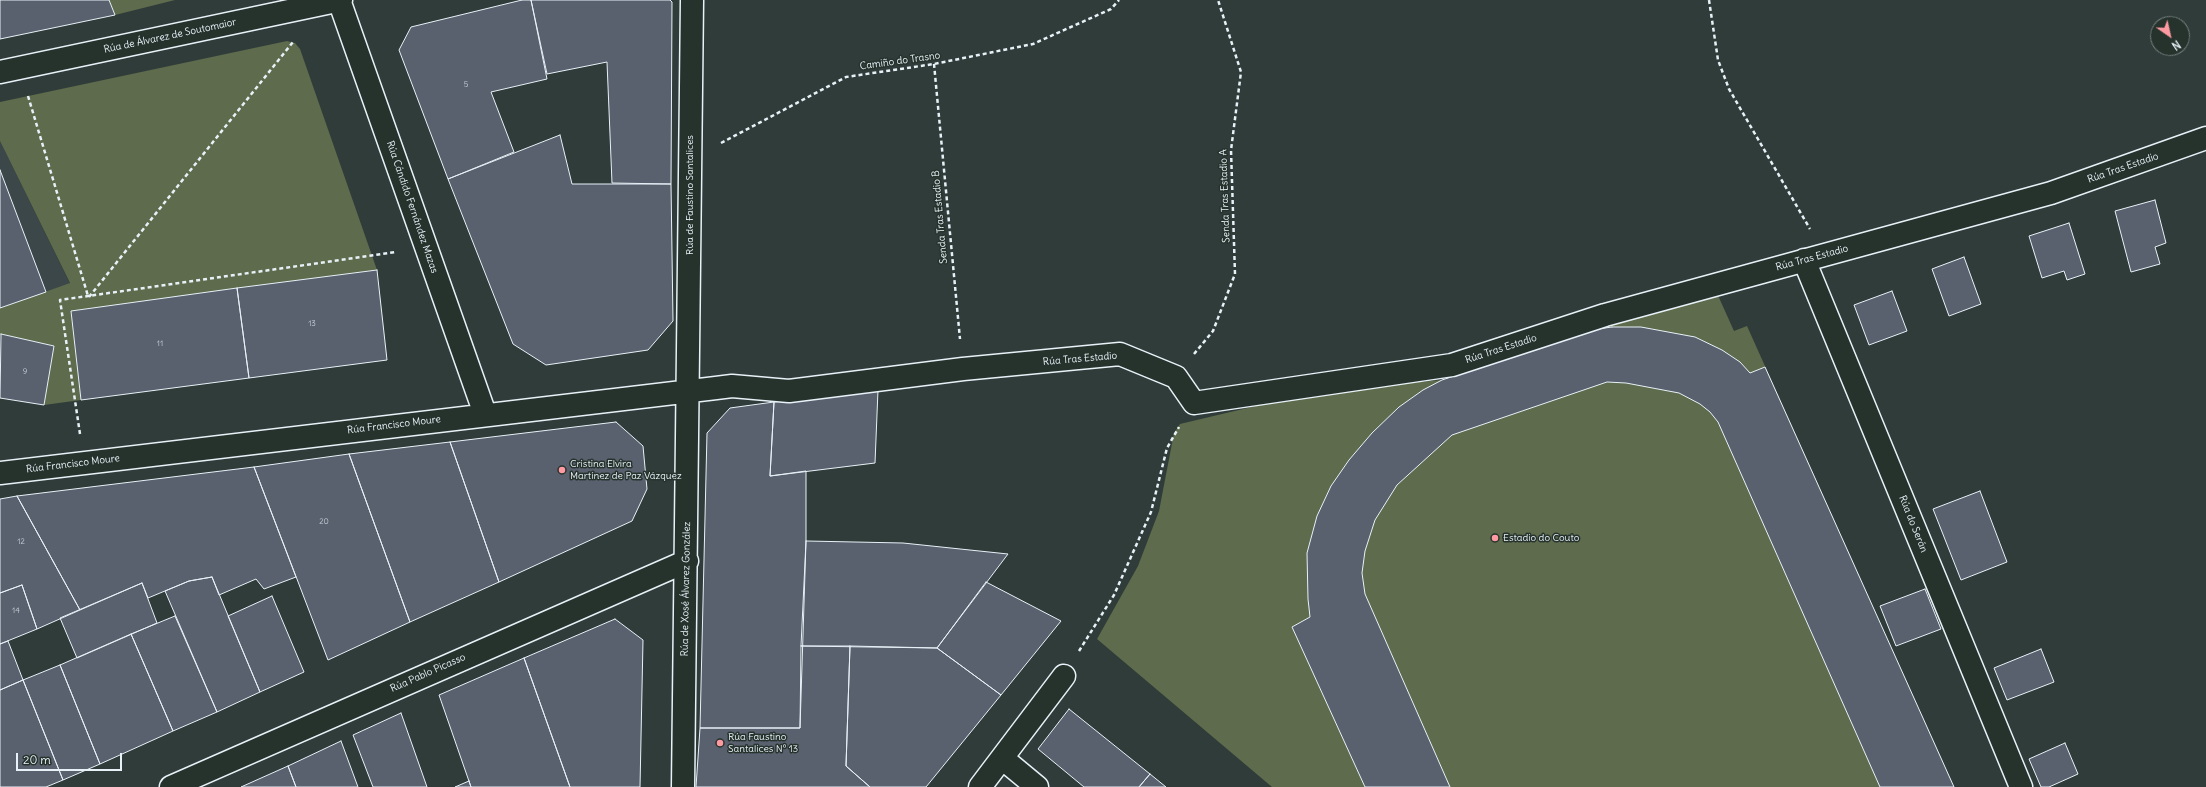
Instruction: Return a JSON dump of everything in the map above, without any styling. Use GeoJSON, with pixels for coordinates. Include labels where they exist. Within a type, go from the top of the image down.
{"type":"FeatureCollection","features":[{"type":"Feature","properties":{"kind":"street","name":"Rúa de Álvarez de Soutomaior"},"geometry":{"type":"LineString","coordinates":[[10,71],[340,0]]}},
{"type":"Feature","properties":{"kind":"street","name":"Rúa Cándido Fernández Mazas"},"geometry":{"type":"LineString","coordinates":[[340,0],[485,414]]}},
{"type":"Feature","properties":{"kind":"street","name":"Rúa de Faustino Santalices"},"geometry":{"type":"LineString","coordinates":[[688,390],[692,0]]}},
{"type":"Feature","properties":{"kind":"street","name":"Rúa Tras Estadio"},"geometry":{"type":"LineString","coordinates":[[1194,403],[1452,364],[1605,315],[2050,193],[2206,138]]}},
{"type":"Feature","properties":{"kind":"street","name":"Rúa do Serán"},"geometry":{"type":"LineString","coordinates":[[1804,260],[2021,787]]}},
{"type":"Feature","properties":{"kind":"street","name":"Rúa Tras Estadio"},"geometry":{"type":"LineString","coordinates":[[789,390],[962,369],[1120,354],[1176,377]]}},
{"type":"Feature","properties":{"kind":"street"},"geometry":{"type":"LineString","coordinates":[[1176,377],[1194,403]]}},
{"type":"Feature","properties":{"kind":"street","name":"Rúa Francisco Moure"},"geometry":{"type":"LineString","coordinates":[[0,473],[688,390],[732,386],[789,390]]}},
{"type":"Feature","properties":{"kind":"street","name":"Rúa de Xosé Álvarez González"},"geometry":{"type":"LineString","coordinates":[[683,787],[688,390]]}},
{"type":"Feature","properties":{"kind":"street","name":"Rúa Pablo Picasso"},"geometry":{"type":"LineString","coordinates":[[171,787],[686,561]]}},
{"type":"Feature","properties":{"kind":"street"},"geometry":{"type":"LineString","coordinates":[[980,787],[1064,676]]}},
{"type":"Feature","properties":{"kind":"street"},"geometry":{"type":"LineString","coordinates":[[1002,758],[1036,787]]}},
{"type":"Feature","properties":{"kind":"path","name":"Camiño do Trasno"},"geometry":{"type":"LineString","coordinates":[[690,160],[846,77],[934,64],[1033,44],[1111,9],[1119,0]]}},
{"type":"Feature","properties":{"kind":"path","name":"Senda Tras Estadio A"},"geometry":{"type":"LineString","coordinates":[[1176,377],[1213,331],[1235,274],[1231,150],[1241,72],[1218,0]]}},
{"type":"Feature","properties":{"kind":"path"},"geometry":{"type":"LineString","coordinates":[[1709,0],[1718,60],[1729,89],[1794,204],[1826,254]]}},
{"type":"Feature","properties":{"kind":"path"},"geometry":{"type":"LineString","coordinates":[[88,297],[295,39]]}},
{"type":"Feature","properties":{"kind":"path","name":"Senda Tras Estadio B"},"geometry":{"type":"LineString","coordinates":[[934,64],[962,369]]}},
{"type":"Feature","properties":{"kind":"path"},"geometry":{"type":"LineString","coordinates":[[10,71],[88,297]]}},
{"type":"Feature","properties":{"kind":"path"},"geometry":{"type":"LineString","coordinates":[[84,462],[60,300],[426,248]]}},
{"type":"Feature","properties":{"kind":"path"},"geometry":{"type":"LineString","coordinates":[[1064,676],[1114,595],[1151,512],[1167,448],[1194,403]]}},
{"type":"Feature","properties":{"kind":"shaded area"},"geometry":{"type":"Polygon","coordinates":[[[0,141],[70,284],[0,308],[0,141]]]}},
{"type":"Feature","properties":{"kind":"green space"},"geometry":{"type":"Polygon","coordinates":[[[109,0],[175,0],[115,15],[109,0]]]}},
{"type":"Feature","properties":{"kind":"green space"},"geometry":{"type":"Polygon","coordinates":[[[287,41],[295,43],[300,49],[377,270],[71,311],[81,400],[44,405],[54,346],[1,334],[0,338],[0,308],[70,283],[0,141],[0,102],[287,41]]]}},
{"type":"Feature","properties":{"kind":"green space","name":"Estadio do Couto"},"geometry":{"type":"Polygon","coordinates":[[[1716,291],[1734,331],[1747,326],[1954,787],[1272,787],[1097,639],[1138,566],[1159,511],[1174,433],[1180,424],[1323,390],[1442,380],[1716,291]]]}},
{"type":"Feature","properties":{"kind":"building"},"geometry":{"type":"Polygon","coordinates":[[[0,0],[109,0],[115,15],[0,39],[0,0]]]}},
{"type":"Feature","properties":{"kind":"building"},"geometry":{"type":"Polygon","coordinates":[[[522,0],[531,0],[547,79],[491,92],[514,152],[448,179],[399,50],[411,27],[522,0]]]}},
{"type":"Feature","properties":{"kind":"building"},"geometry":{"type":"Polygon","coordinates":[[[531,0],[670,0],[672,2],[671,184],[612,183],[607,62],[547,74],[531,0]]]}},
{"type":"Feature","properties":{"kind":"building"},"geometry":{"type":"Polygon","coordinates":[[[560,135],[572,184],[671,184],[673,321],[648,350],[546,365],[513,344],[448,179],[560,135]]]}},
{"type":"Feature","properties":{"kind":"building"},"geometry":{"type":"Polygon","coordinates":[[[0,170],[46,292],[0,308],[0,170]]]}},
{"type":"Feature","properties":{"kind":"building"},"geometry":{"type":"Polygon","coordinates":[[[2155,200],[2166,243],[2155,247],[2160,264],[2131,272],[2115,211],[2155,200]]]}},
{"type":"Feature","properties":{"kind":"building"},"geometry":{"type":"Polygon","coordinates":[[[2069,223],[2085,274],[2067,280],[2064,271],[2042,278],[2029,236],[2069,223]]]}},
{"type":"Feature","properties":{"kind":"building"},"geometry":{"type":"Polygon","coordinates":[[[1964,257],[1981,304],[1949,316],[1932,269],[1964,257]]]}},
{"type":"Feature","properties":{"kind":"building"},"geometry":{"type":"Polygon","coordinates":[[[377,270],[387,360],[249,378],[237,288],[377,270]]]}},
{"type":"Feature","properties":{"kind":"building"},"geometry":{"type":"Polygon","coordinates":[[[237,288],[249,378],[81,400],[71,311],[237,288]]]}},
{"type":"Feature","properties":{"kind":"building"},"geometry":{"type":"Polygon","coordinates":[[[1892,291],[1907,331],[1869,345],[1854,305],[1892,291]]]}},
{"type":"Feature","properties":{"kind":"building"},"geometry":{"type":"Polygon","coordinates":[[[1612,327],[1641,327],[1695,337],[1722,350],[1740,362],[1750,373],[1765,367],[1954,787],[1880,787],[1718,422],[1710,412],[1700,404],[1679,393],[1626,383],[1607,382],[1452,435],[1397,485],[1375,520],[1365,551],[1362,573],[1365,594],[1450,787],[1365,787],[1292,627],[1310,617],[1307,553],[1317,516],[1331,486],[1349,460],[1372,433],[1399,407],[1423,390],[1442,380],[1591,330],[1612,327]]]}},
{"type":"Feature","properties":{"kind":"building"},"geometry":{"type":"Polygon","coordinates":[[[1,334],[54,346],[44,405],[0,398],[1,334]]]}},
{"type":"Feature","properties":{"kind":"building"},"geometry":{"type":"Polygon","coordinates":[[[878,390],[875,463],[770,476],[774,402],[878,390]]]}},
{"type":"Feature","properties":{"kind":"building"},"geometry":{"type":"Polygon","coordinates":[[[774,402],[770,476],[806,471],[806,541],[800,728],[700,728],[707,433],[730,408],[774,402]]]}},
{"type":"Feature","properties":{"kind":"building"},"geometry":{"type":"Polygon","coordinates":[[[616,422],[643,446],[647,489],[632,521],[499,582],[450,442],[616,422]]]}},
{"type":"Feature","properties":{"kind":"building"},"geometry":{"type":"Polygon","coordinates":[[[450,442],[499,582],[410,622],[349,454],[450,442]]]}},
{"type":"Feature","properties":{"kind":"building"},"geometry":{"type":"Polygon","coordinates":[[[349,454],[410,622],[328,660],[254,467],[349,454]]]}},
{"type":"Feature","properties":{"kind":"building"},"geometry":{"type":"Polygon","coordinates":[[[254,467],[296,577],[264,589],[256,579],[219,595],[212,577],[189,581],[148,598],[142,583],[80,610],[17,496],[254,467]]]}},
{"type":"Feature","properties":{"kind":"building"},"geometry":{"type":"Polygon","coordinates":[[[1980,491],[2007,562],[1961,580],[1933,509],[1980,491]]]}},
{"type":"Feature","properties":{"kind":"building"},"geometry":{"type":"Polygon","coordinates":[[[17,496],[80,610],[37,629],[22,585],[0,593],[0,499],[17,496]]]}},
{"type":"Feature","properties":{"kind":"building"},"geometry":{"type":"Polygon","coordinates":[[[806,541],[903,543],[1008,554],[937,648],[801,646],[806,541]]]}},
{"type":"Feature","properties":{"kind":"building"},"geometry":{"type":"Polygon","coordinates":[[[212,577],[260,692],[217,712],[165,591],[189,581],[212,577]]]}},
{"type":"Feature","properties":{"kind":"building"},"geometry":{"type":"Polygon","coordinates":[[[986,582],[1061,621],[1001,695],[937,648],[986,582]]]}},
{"type":"Feature","properties":{"kind":"building"},"geometry":{"type":"Polygon","coordinates":[[[142,583],[157,623],[77,658],[60,618],[142,583]]]}},
{"type":"Feature","properties":{"kind":"building"},"geometry":{"type":"Polygon","coordinates":[[[22,585],[37,629],[0,644],[0,593],[22,585]]]}},
{"type":"Feature","properties":{"kind":"building"},"geometry":{"type":"Polygon","coordinates":[[[1925,589],[1941,629],[1896,646],[1880,606],[1925,589]]]}},
{"type":"Feature","properties":{"kind":"building"},"geometry":{"type":"Polygon","coordinates":[[[272,596],[304,672],[260,692],[228,616],[272,596]]]}},
{"type":"Feature","properties":{"kind":"building"},"geometry":{"type":"Polygon","coordinates":[[[175,616],[217,712],[173,731],[131,634],[175,616]]]}},
{"type":"Feature","properties":{"kind":"building"},"geometry":{"type":"Polygon","coordinates":[[[615,619],[643,640],[640,787],[570,787],[524,658],[615,619]]]}},
{"type":"Feature","properties":{"kind":"building"},"geometry":{"type":"Polygon","coordinates":[[[131,634],[173,731],[100,764],[60,665],[131,634]]]}},
{"type":"Feature","properties":{"kind":"building"},"geometry":{"type":"Polygon","coordinates":[[[8,641],[23,680],[0,690],[0,644],[8,641]]]}},
{"type":"Feature","properties":{"kind":"building"},"geometry":{"type":"Polygon","coordinates":[[[801,646],[850,646],[846,766],[870,787],[696,787],[700,728],[800,728],[801,646]]]}},
{"type":"Feature","properties":{"kind":"building"},"geometry":{"type":"Polygon","coordinates":[[[850,646],[937,648],[1001,695],[926,787],[870,787],[846,766],[850,646]]]}},
{"type":"Feature","properties":{"kind":"building"},"geometry":{"type":"Polygon","coordinates":[[[2041,649],[2054,682],[2007,700],[1994,668],[2041,649]]]}},
{"type":"Feature","properties":{"kind":"building"},"geometry":{"type":"Polygon","coordinates":[[[524,658],[570,787],[471,787],[439,695],[524,658]]]}},
{"type":"Feature","properties":{"kind":"building"},"geometry":{"type":"Polygon","coordinates":[[[60,665],[100,764],[63,780],[23,680],[60,665]]]}},
{"type":"Feature","properties":{"kind":"building"},"geometry":{"type":"Polygon","coordinates":[[[23,680],[63,780],[46,787],[0,787],[0,690],[23,680]]]}},
{"type":"Feature","properties":{"kind":"building"},"geometry":{"type":"Polygon","coordinates":[[[1069,709],[1150,774],[1139,787],[1084,787],[1038,749],[1069,709]]]}},
{"type":"Feature","properties":{"kind":"building"},"geometry":{"type":"Polygon","coordinates":[[[401,713],[427,787],[373,787],[353,735],[401,713]]]}},
{"type":"Feature","properties":{"kind":"building"},"geometry":{"type":"Polygon","coordinates":[[[341,741],[358,787],[296,787],[288,766],[341,741]]]}},
{"type":"Feature","properties":{"kind":"building"},"geometry":{"type":"Polygon","coordinates":[[[2065,743],[2078,774],[2049,787],[2041,787],[2029,759],[2065,743]]]}},
{"type":"Feature","properties":{"kind":"building"},"geometry":{"type":"Polygon","coordinates":[[[288,766],[296,787],[241,787],[288,766]]]}},
{"type":"Feature","properties":{"kind":"building"},"geometry":{"type":"Polygon","coordinates":[[[1150,774],[1166,787],[1139,787],[1150,774]]]}},
{"type":"Feature","properties":{"kind":"building"},"geometry":{"type":"Polygon","coordinates":[[[469,781],[471,787],[455,787],[469,781]]]}},
{"type":"Feature","properties":{"kind":"place","name":"Cristina Elvira Martínez de Paz Vázquez"},"geometry":{"type":"Point","coordinates":[562,470]}},
{"type":"Feature","properties":{"kind":"place","name":"Estadio do Couto"},"geometry":{"type":"Point","coordinates":[1495,538]}},
{"type":"Feature","properties":{"kind":"place","name":"Rúa Faustino Santalices Nº 13"},"geometry":{"type":"Point","coordinates":[720,743]}}]}
